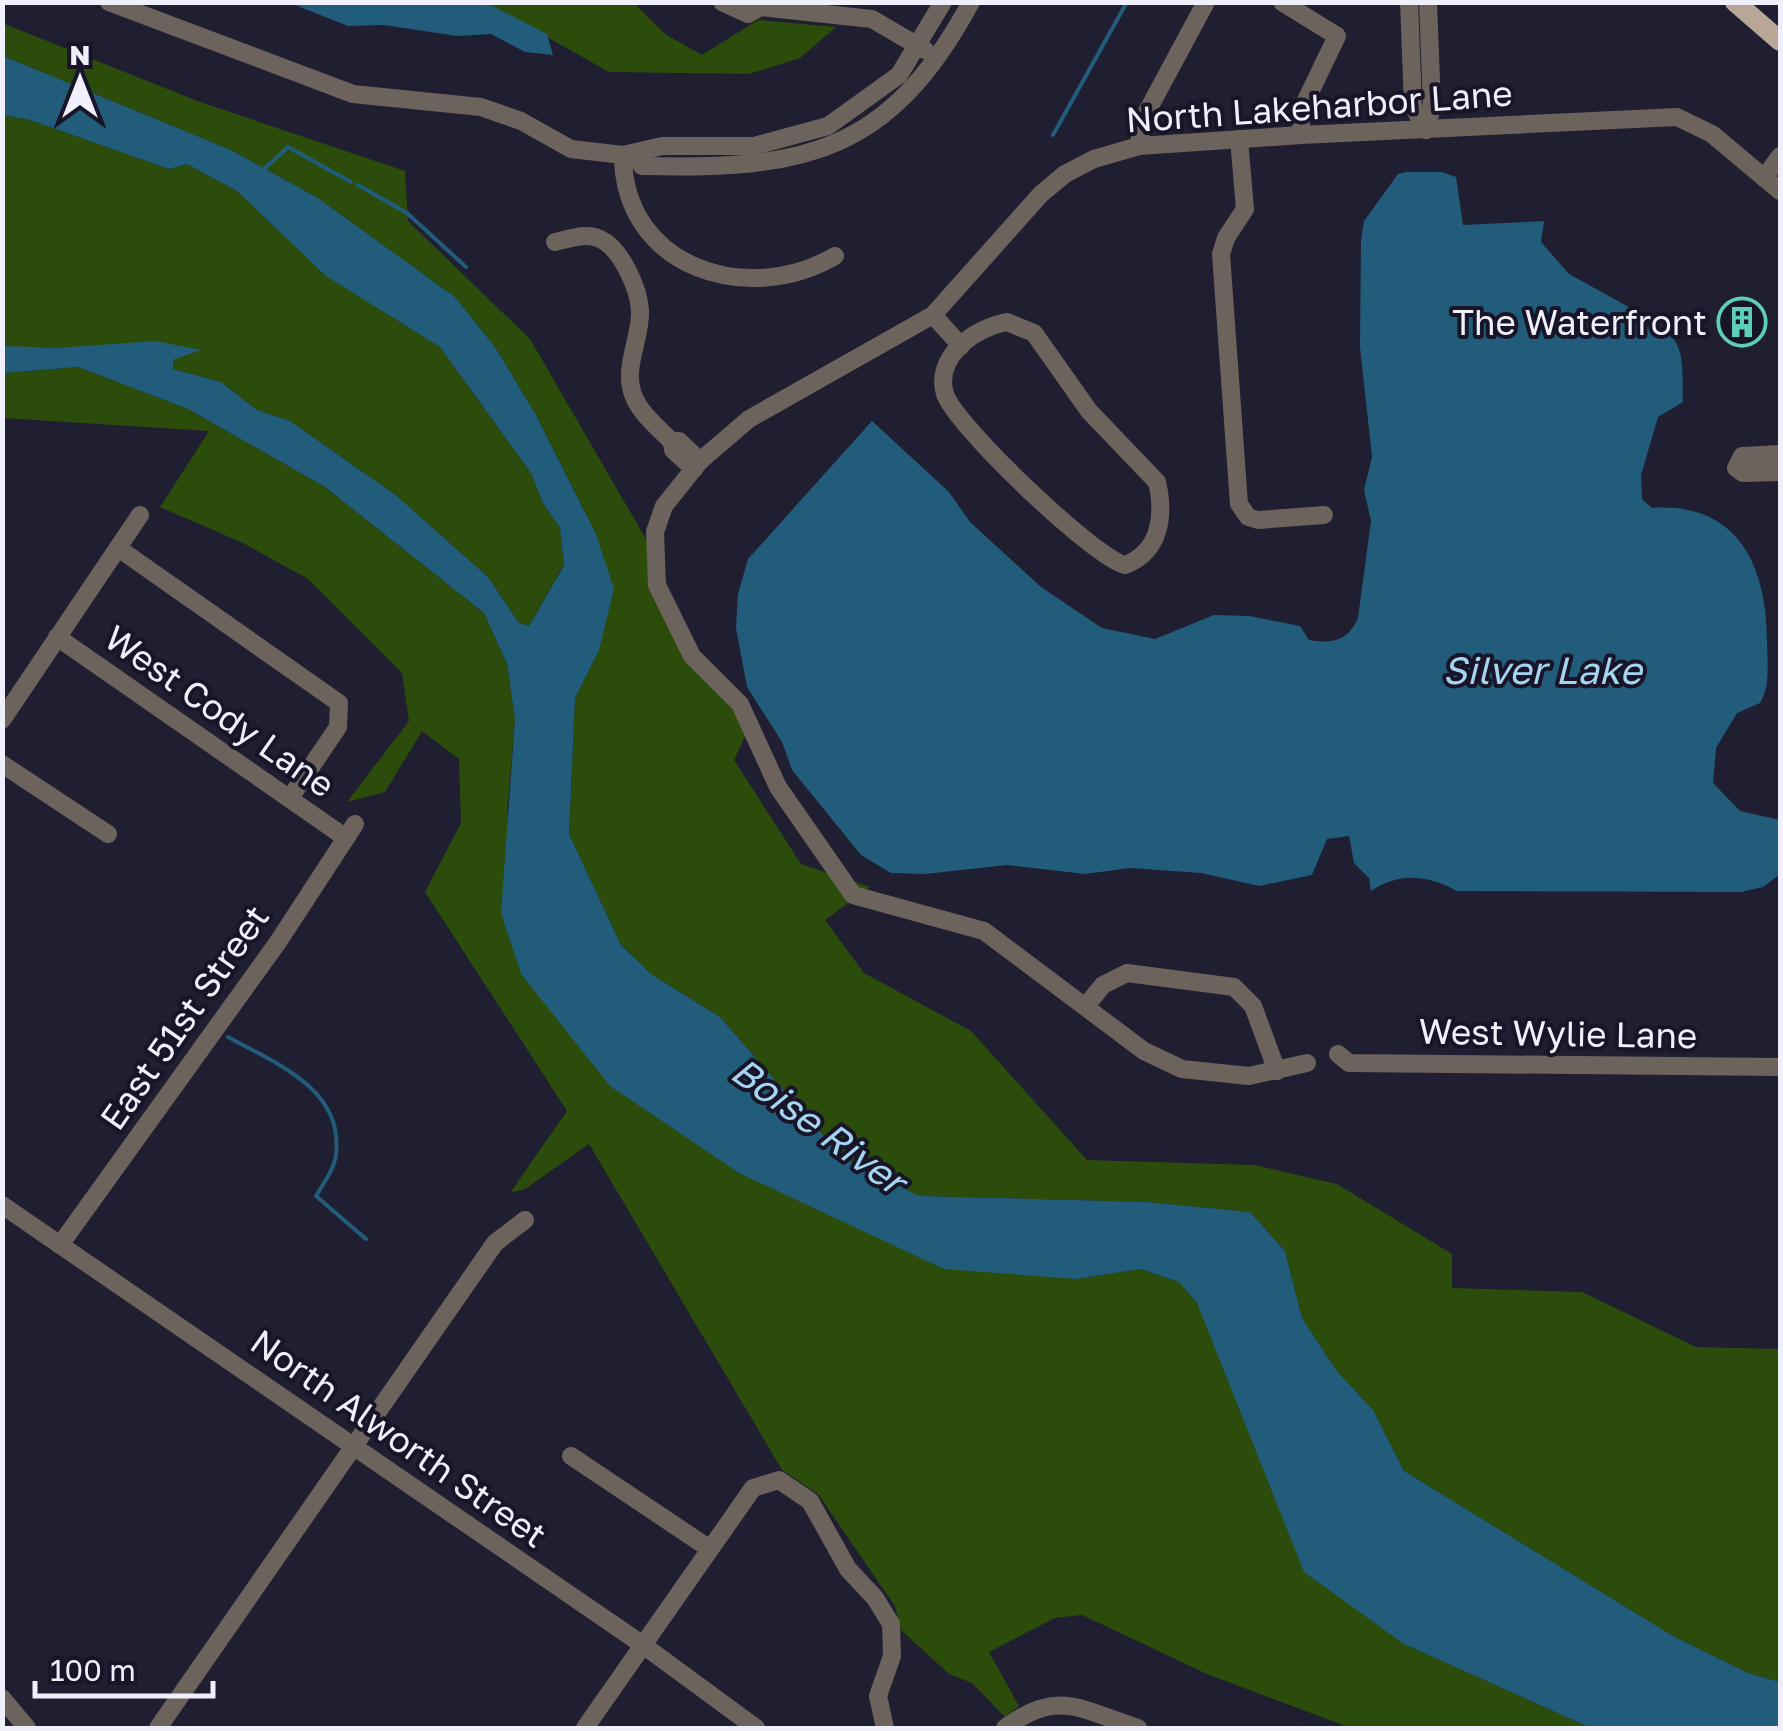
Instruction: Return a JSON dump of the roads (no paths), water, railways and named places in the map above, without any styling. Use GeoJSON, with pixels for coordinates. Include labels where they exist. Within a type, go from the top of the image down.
{"type":"FeatureCollection","features":[{"type":"Feature","properties":{"kind":"main road"},"geometry":{"type":"LineString","coordinates":[[1735,2],[1780,40]]}},
{"type":"Feature","properties":{"kind":"street"},"geometry":{"type":"LineString","coordinates":[[109,2],[353,94],[481,107],[521,121],[571,149],[629,156],[642,166],[725,168],[776,162],[820,151],[894,107],[938,59],[971,2]]}},
{"type":"Feature","properties":{"kind":"street"},"geometry":{"type":"LineString","coordinates":[[722,2],[748,14],[759,5],[872,20],[938,59]]}},
{"type":"Feature","properties":{"kind":"street"},"geometry":{"type":"LineString","coordinates":[[835,256],[794,275],[765,280],[723,276],[694,266],[669,251],[638,218],[625,192],[629,156],[640,148],[662,146],[754,146],[828,126],[899,75],[943,2]]}},
{"type":"Feature","properties":{"kind":"street"},"geometry":{"type":"LineString","coordinates":[[1139,146],[1142,121],[1206,2]]}},
{"type":"Feature","properties":{"kind":"street"},"geometry":{"type":"LineString","coordinates":[[1282,2],[1337,36],[1301,111],[1300,135]]}},
{"type":"Feature","properties":{"kind":"street"},"geometry":{"type":"LineString","coordinates":[[1409,2],[1413,106],[1426,130]]}},
{"type":"Feature","properties":{"kind":"street"},"geometry":{"type":"LineString","coordinates":[[1426,130],[1432,106],[1428,2]]}},
{"type":"Feature","properties":{"kind":"street","name":"North Lakeharbor Lane"},"geometry":{"type":"LineString","coordinates":[[1307,1062],[1277,1071],[1223,1077],[1182,1069],[1144,1050],[984,931],[854,894],[778,786],[740,704],[692,656],[656,585],[655,532],[664,506],[697,465],[750,419],[937,311],[1041,194],[1065,174],[1094,158],[1139,146],[1677,117],[1712,134],[1776,186]]}},
{"type":"Feature","properties":{"kind":"street"},"geometry":{"type":"LineString","coordinates":[[1240,139],[1245,208],[1221,254],[1239,504],[1248,517],[1258,520],[1324,514]]}},
{"type":"Feature","properties":{"kind":"street"},"geometry":{"type":"LineString","coordinates":[[1776,186],[1780,156]]}},
{"type":"Feature","properties":{"kind":"street"},"geometry":{"type":"LineString","coordinates":[[555,242],[584,235],[601,239],[626,270],[640,310],[630,386],[644,413],[672,442],[679,441],[697,465]]}},
{"type":"Feature","properties":{"kind":"street"},"geometry":{"type":"LineString","coordinates":[[937,311],[965,343]]}},
{"type":"Feature","properties":{"kind":"street"},"geometry":{"type":"LineString","coordinates":[[1006,322],[1034,333],[1089,411],[1157,482],[1160,497],[1152,548],[1143,559],[1125,566],[1096,552],[1033,496],[952,411],[942,380],[950,357],[965,343],[989,325],[1006,322]]}},
{"type":"Feature","properties":{"kind":"street"},"geometry":{"type":"LineString","coordinates":[[1780,454],[1742,456],[1736,468],[1743,473],[1780,472]]}},
{"type":"Feature","properties":{"kind":"street"},"geometry":{"type":"LineString","coordinates":[[2,720],[140,515]]}},
{"type":"Feature","properties":{"kind":"street"},"geometry":{"type":"LineString","coordinates":[[118,548],[339,703],[342,720],[290,798]]}},
{"type":"Feature","properties":{"kind":"street","name":"West Cody Lane"},"geometry":{"type":"LineString","coordinates":[[57,637],[290,798],[350,831]]}},
{"type":"Feature","properties":{"kind":"street"},"geometry":{"type":"LineString","coordinates":[[2,764],[108,834]]}},
{"type":"Feature","properties":{"kind":"street","name":"East 51st Street"},"geometry":{"type":"LineString","coordinates":[[60,1245],[192,1065],[350,831]]}},
{"type":"Feature","properties":{"kind":"street"},"geometry":{"type":"LineString","coordinates":[[1086,1006],[1103,984],[1127,973],[1234,987],[1253,1006],[1277,1071]]}},
{"type":"Feature","properties":{"kind":"street","name":"West Wylie Lane"},"geometry":{"type":"LineString","coordinates":[[1338,1054],[1348,1063],[1780,1068]]}},
{"type":"Feature","properties":{"kind":"street","name":"North Alworth Street"},"geometry":{"type":"LineString","coordinates":[[2,1206],[643,1645],[756,1728]]}},
{"type":"Feature","properties":{"kind":"street"},"geometry":{"type":"LineString","coordinates":[[158,1728],[494,1242],[524,1220]]}},
{"type":"Feature","properties":{"kind":"street"},"geometry":{"type":"LineString","coordinates":[[571,1456],[710,1549]]}},
{"type":"Feature","properties":{"kind":"street"},"geometry":{"type":"LineString","coordinates":[[585,1728],[752,1488],[779,1480],[810,1501],[848,1569],[876,1598],[891,1624],[892,1656],[878,1696],[886,1728]]}},
{"type":"Feature","properties":{"kind":"street"},"geometry":{"type":"LineString","coordinates":[[2,1698],[27,1728]]}},
{"type":"Feature","properties":{"kind":"street"},"geometry":{"type":"LineString","coordinates":[[1005,1728],[1033,1709],[1058,1704],[1138,1728]]}},
{"type":"Feature","properties":{"kind":"water"},"geometry":{"type":"Polygon","coordinates":[[[290,3],[487,3],[547,34],[553,55],[525,52],[491,34],[457,36],[384,25],[348,26],[290,3]]]}},
{"type":"Feature","properties":{"kind":"water"},"geometry":{"type":"Polygon","coordinates":[[[3,56],[231,150],[318,198],[455,297],[495,347],[536,415],[596,534],[614,589],[599,650],[575,698],[569,834],[621,945],[651,974],[720,1017],[843,1158],[919,1196],[1147,1202],[1250,1212],[1285,1251],[1302,1318],[1336,1370],[1373,1410],[1404,1471],[1673,1636],[1748,1673],[1780,1682],[1780,1728],[1591,1728],[1404,1644],[1304,1572],[1197,1303],[1179,1282],[1141,1269],[1076,1279],[944,1269],[739,1173],[610,1086],[521,974],[501,913],[515,719],[507,664],[484,613],[325,487],[188,409],[78,367],[3,373],[3,346],[56,348],[155,341],[201,350],[173,360],[173,369],[221,382],[257,410],[290,421],[397,496],[488,577],[519,623],[529,626],[564,565],[560,528],[543,503],[531,473],[440,347],[326,276],[237,191],[187,164],[169,169],[30,120],[3,115],[3,56]]]}},
{"type":"Feature","properties":{"kind":"water","name":"Silver Lake"},"geometry":{"type":"Polygon","coordinates":[[[1442,172],[1456,177],[1463,225],[1544,221],[1541,242],[1569,274],[1645,316],[1644,325],[1669,333],[1675,341],[1682,360],[1683,402],[1658,417],[1641,475],[1642,499],[1652,508],[1682,509],[1707,516],[1727,528],[1754,565],[1766,614],[1766,688],[1760,703],[1737,713],[1716,748],[1713,783],[1740,811],[1780,820],[1779,875],[1763,887],[1741,892],[1457,891],[1414,878],[1392,881],[1371,891],[1369,878],[1354,863],[1349,836],[1327,839],[1312,875],[1259,886],[1201,873],[1130,868],[1085,874],[1007,865],[925,874],[891,873],[861,855],[792,770],[782,742],[747,687],[736,628],[738,594],[748,559],[872,421],[949,492],[970,522],[1041,587],[1102,628],[1155,639],[1214,615],[1249,616],[1300,626],[1309,640],[1332,641],[1344,636],[1358,618],[1371,521],[1364,490],[1372,457],[1360,347],[1361,240],[1364,221],[1398,174],[1442,172]]]}},
{"type":"Feature","properties":{"kind":"waterway"},"geometry":{"type":"LineString","coordinates":[[1053,135],[1127,2]]}},
{"type":"Feature","properties":{"kind":"waterway"},"geometry":{"type":"LineString","coordinates":[[264,169],[288,147],[351,182]]}},
{"type":"Feature","properties":{"kind":"waterway"},"geometry":{"type":"LineString","coordinates":[[358,185],[407,213],[466,267]]}},
{"type":"Feature","properties":{"kind":"waterway"},"geometry":{"type":"LineString","coordinates":[[228,1037],[285,1068],[318,1095],[336,1131],[336,1154],[316,1196],[366,1239]]}},
{"type":"Feature","properties":{"kind":"place","name":"The Waterfront"},"geometry":{"type":"Point","coordinates":[1742,322]}},
{"type":"Feature","properties":{"kind":"water label","name":"Boise River"},"geometry":{"type":"Point","coordinates":[819,1125]}}]}
